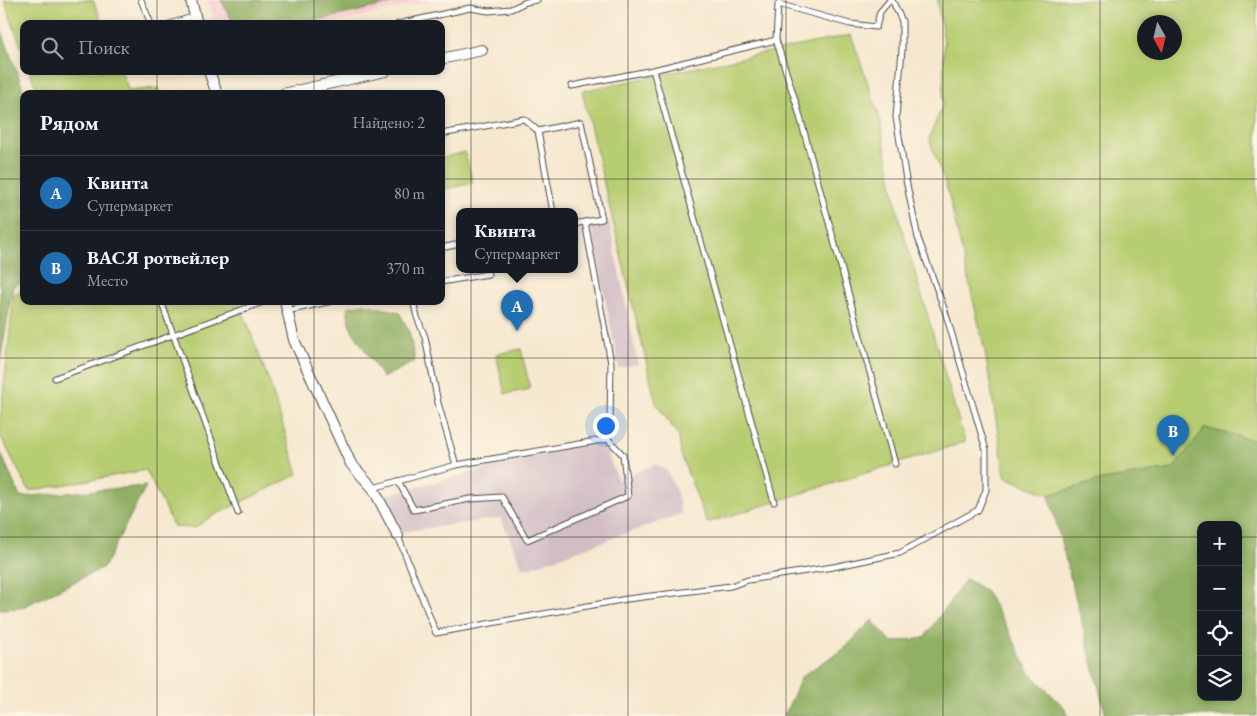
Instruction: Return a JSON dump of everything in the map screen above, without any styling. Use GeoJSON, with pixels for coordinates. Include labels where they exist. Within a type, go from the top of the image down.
{"type":"FeatureCollection","features":[{"type":"Feature","properties":{"kind":"street"},"geometry":{"type":"LineString","coordinates":[[191,0],[196,20]]}},
{"type":"Feature","properties":{"kind":"street"},"geometry":{"type":"LineString","coordinates":[[445,58],[482,50]]}},
{"type":"Feature","properties":{"kind":"street"},"geometry":{"type":"LineString","coordinates":[[210,75],[216,90]]}},
{"type":"Feature","properties":{"kind":"street"},"geometry":{"type":"LineString","coordinates":[[301,90],[367,75]]}},
{"type":"Feature","properties":{"kind":"street"},"geometry":{"type":"LineString","coordinates":[[286,306],[294,340],[351,464],[373,488],[398,536]]}},
{"type":"Feature","properties":{"kind":"lane"},"geometry":{"type":"LineString","coordinates":[[141,0],[149,20]]}},
{"type":"Feature","properties":{"kind":"lane"},"geometry":{"type":"LineString","coordinates":[[416,20],[470,8],[489,11],[511,9],[526,2],[537,0]]}},
{"type":"Feature","properties":{"kind":"lane"},"geometry":{"type":"LineString","coordinates":[[398,536],[436,633],[627,599],[731,586],[748,580],[871,560],[900,553],[978,510],[986,490],[986,450],[945,310],[918,238],[896,117],[902,50],[902,21],[891,0],[880,12],[876,27],[850,24],[778,4],[776,40],[797,106],[895,464]]}},
{"type":"Feature","properties":{"kind":"lane"},"geometry":{"type":"LineString","coordinates":[[572,86],[653,70],[776,40]]}},
{"type":"Feature","properties":{"kind":"lane"},"geometry":{"type":"LineString","coordinates":[[653,70],[774,502]]}},
{"type":"Feature","properties":{"kind":"lane"},"geometry":{"type":"LineString","coordinates":[[445,133],[524,119],[538,131],[552,208]]}},
{"type":"Feature","properties":{"kind":"lane"},"geometry":{"type":"LineString","coordinates":[[538,131],[581,122],[602,219],[578,223]]}},
{"type":"Feature","properties":{"kind":"lane"},"geometry":{"type":"LineString","coordinates":[[585,222],[611,363],[608,440]]}},
{"type":"Feature","properties":{"kind":"lane"},"geometry":{"type":"LineString","coordinates":[[445,281],[488,274]]}},
{"type":"Feature","properties":{"kind":"lane"},"geometry":{"type":"LineString","coordinates":[[162,305],[172,337],[238,513]]}},
{"type":"Feature","properties":{"kind":"lane"},"geometry":{"type":"LineString","coordinates":[[55,378],[256,305]]}},
{"type":"Feature","properties":{"kind":"lane"},"geometry":{"type":"LineString","coordinates":[[414,305],[426,337],[438,402],[456,465]]}},
{"type":"Feature","properties":{"kind":"lane"},"geometry":{"type":"LineString","coordinates":[[373,488],[456,465],[608,440]]}},
{"type":"Feature","properties":{"kind":"lane"},"geometry":{"type":"LineString","coordinates":[[398,481],[414,510],[470,499],[502,497],[528,540],[628,496],[623,455],[608,440]]}},
{"type":"Feature","properties":{"kind":"shaded area"},"geometry":{"type":"Polygon","coordinates":[[[207,0],[432,0],[346,20],[214,20],[207,0]]]}},
{"type":"Feature","properties":{"kind":"shaded area"},"geometry":{"type":"Polygon","coordinates":[[[609,222],[638,364],[619,368],[591,226],[609,222]]]}},
{"type":"Feature","properties":{"kind":"shaded area"},"geometry":{"type":"Polygon","coordinates":[[[601,438],[618,480],[656,464],[667,471],[677,494],[681,514],[532,567],[522,567],[501,518],[401,532],[385,495],[601,438]]]}},
{"type":"Feature","properties":{"kind":"green space"},"geometry":{"type":"Polygon","coordinates":[[[4,0],[93,0],[101,20],[20,20],[20,43],[4,0]]]}},
{"type":"Feature","properties":{"kind":"green space"},"geometry":{"type":"Polygon","coordinates":[[[221,0],[407,0],[319,20],[232,20],[221,0]]]}},
{"type":"Feature","properties":{"kind":"green space"},"geometry":{"type":"Polygon","coordinates":[[[937,0],[1257,0],[1257,438],[1253,440],[1205,428],[1173,469],[1102,480],[1049,495],[1005,477],[985,351],[948,192],[929,138],[943,104],[944,42],[937,0]]]}},
{"type":"Feature","properties":{"kind":"green space"},"geometry":{"type":"Polygon","coordinates":[[[0,26],[24,90],[20,90],[20,283],[13,286],[0,363],[0,26]]]}},
{"type":"Feature","properties":{"kind":"green space"},"geometry":{"type":"Polygon","coordinates":[[[851,35],[879,115],[899,218],[965,442],[707,523],[681,455],[679,437],[656,403],[582,91],[851,35]]]}},
{"type":"Feature","properties":{"kind":"green space"},"geometry":{"type":"Polygon","coordinates":[[[31,75],[123,75],[129,90],[37,90],[31,75]]]}},
{"type":"Feature","properties":{"kind":"green space"},"geometry":{"type":"Polygon","coordinates":[[[159,88],[160,90],[139,90],[159,88]]]}},
{"type":"Feature","properties":{"kind":"green space"},"geometry":{"type":"Polygon","coordinates":[[[465,152],[473,183],[445,189],[445,157],[465,152]]]}},
{"type":"Feature","properties":{"kind":"green space"},"geometry":{"type":"Polygon","coordinates":[[[20,292],[20,305],[240,305],[270,384],[298,474],[209,518],[195,528],[174,527],[146,470],[29,491],[0,435],[14,294],[20,292]]]}},
{"type":"Feature","properties":{"kind":"green space"},"geometry":{"type":"Polygon","coordinates":[[[368,305],[399,312],[409,331],[415,361],[383,378],[350,327],[347,307],[368,305]]]}},
{"type":"Feature","properties":{"kind":"green space"},"geometry":{"type":"Polygon","coordinates":[[[521,349],[530,389],[505,394],[496,354],[521,349]]]}},
{"type":"Feature","properties":{"kind":"green space"},"geometry":{"type":"Polygon","coordinates":[[[1205,428],[1253,440],[1257,438],[1257,716],[1106,716],[1049,495],[1102,480],[1173,469],[1205,428]]]}},
{"type":"Feature","properties":{"kind":"green space"},"geometry":{"type":"Polygon","coordinates":[[[0,451],[20,497],[146,486],[104,567],[21,608],[0,609],[0,451]]]}},
{"type":"Feature","properties":{"kind":"green space"},"geometry":{"type":"Polygon","coordinates":[[[966,579],[985,590],[1008,629],[1029,672],[1065,708],[1068,716],[784,716],[802,676],[845,648],[872,620],[891,642],[924,638],[966,579]]]}},
{"type":"Feature","properties":{"kind":"place","name":"Квинта"},"geometry":{"type":"Point","coordinates":[517,331]}},
{"type":"Feature","properties":{"kind":"place","name":"ВАСЯ ротвейлер"},"geometry":{"type":"Point","coordinates":[1173,456]}}]}
